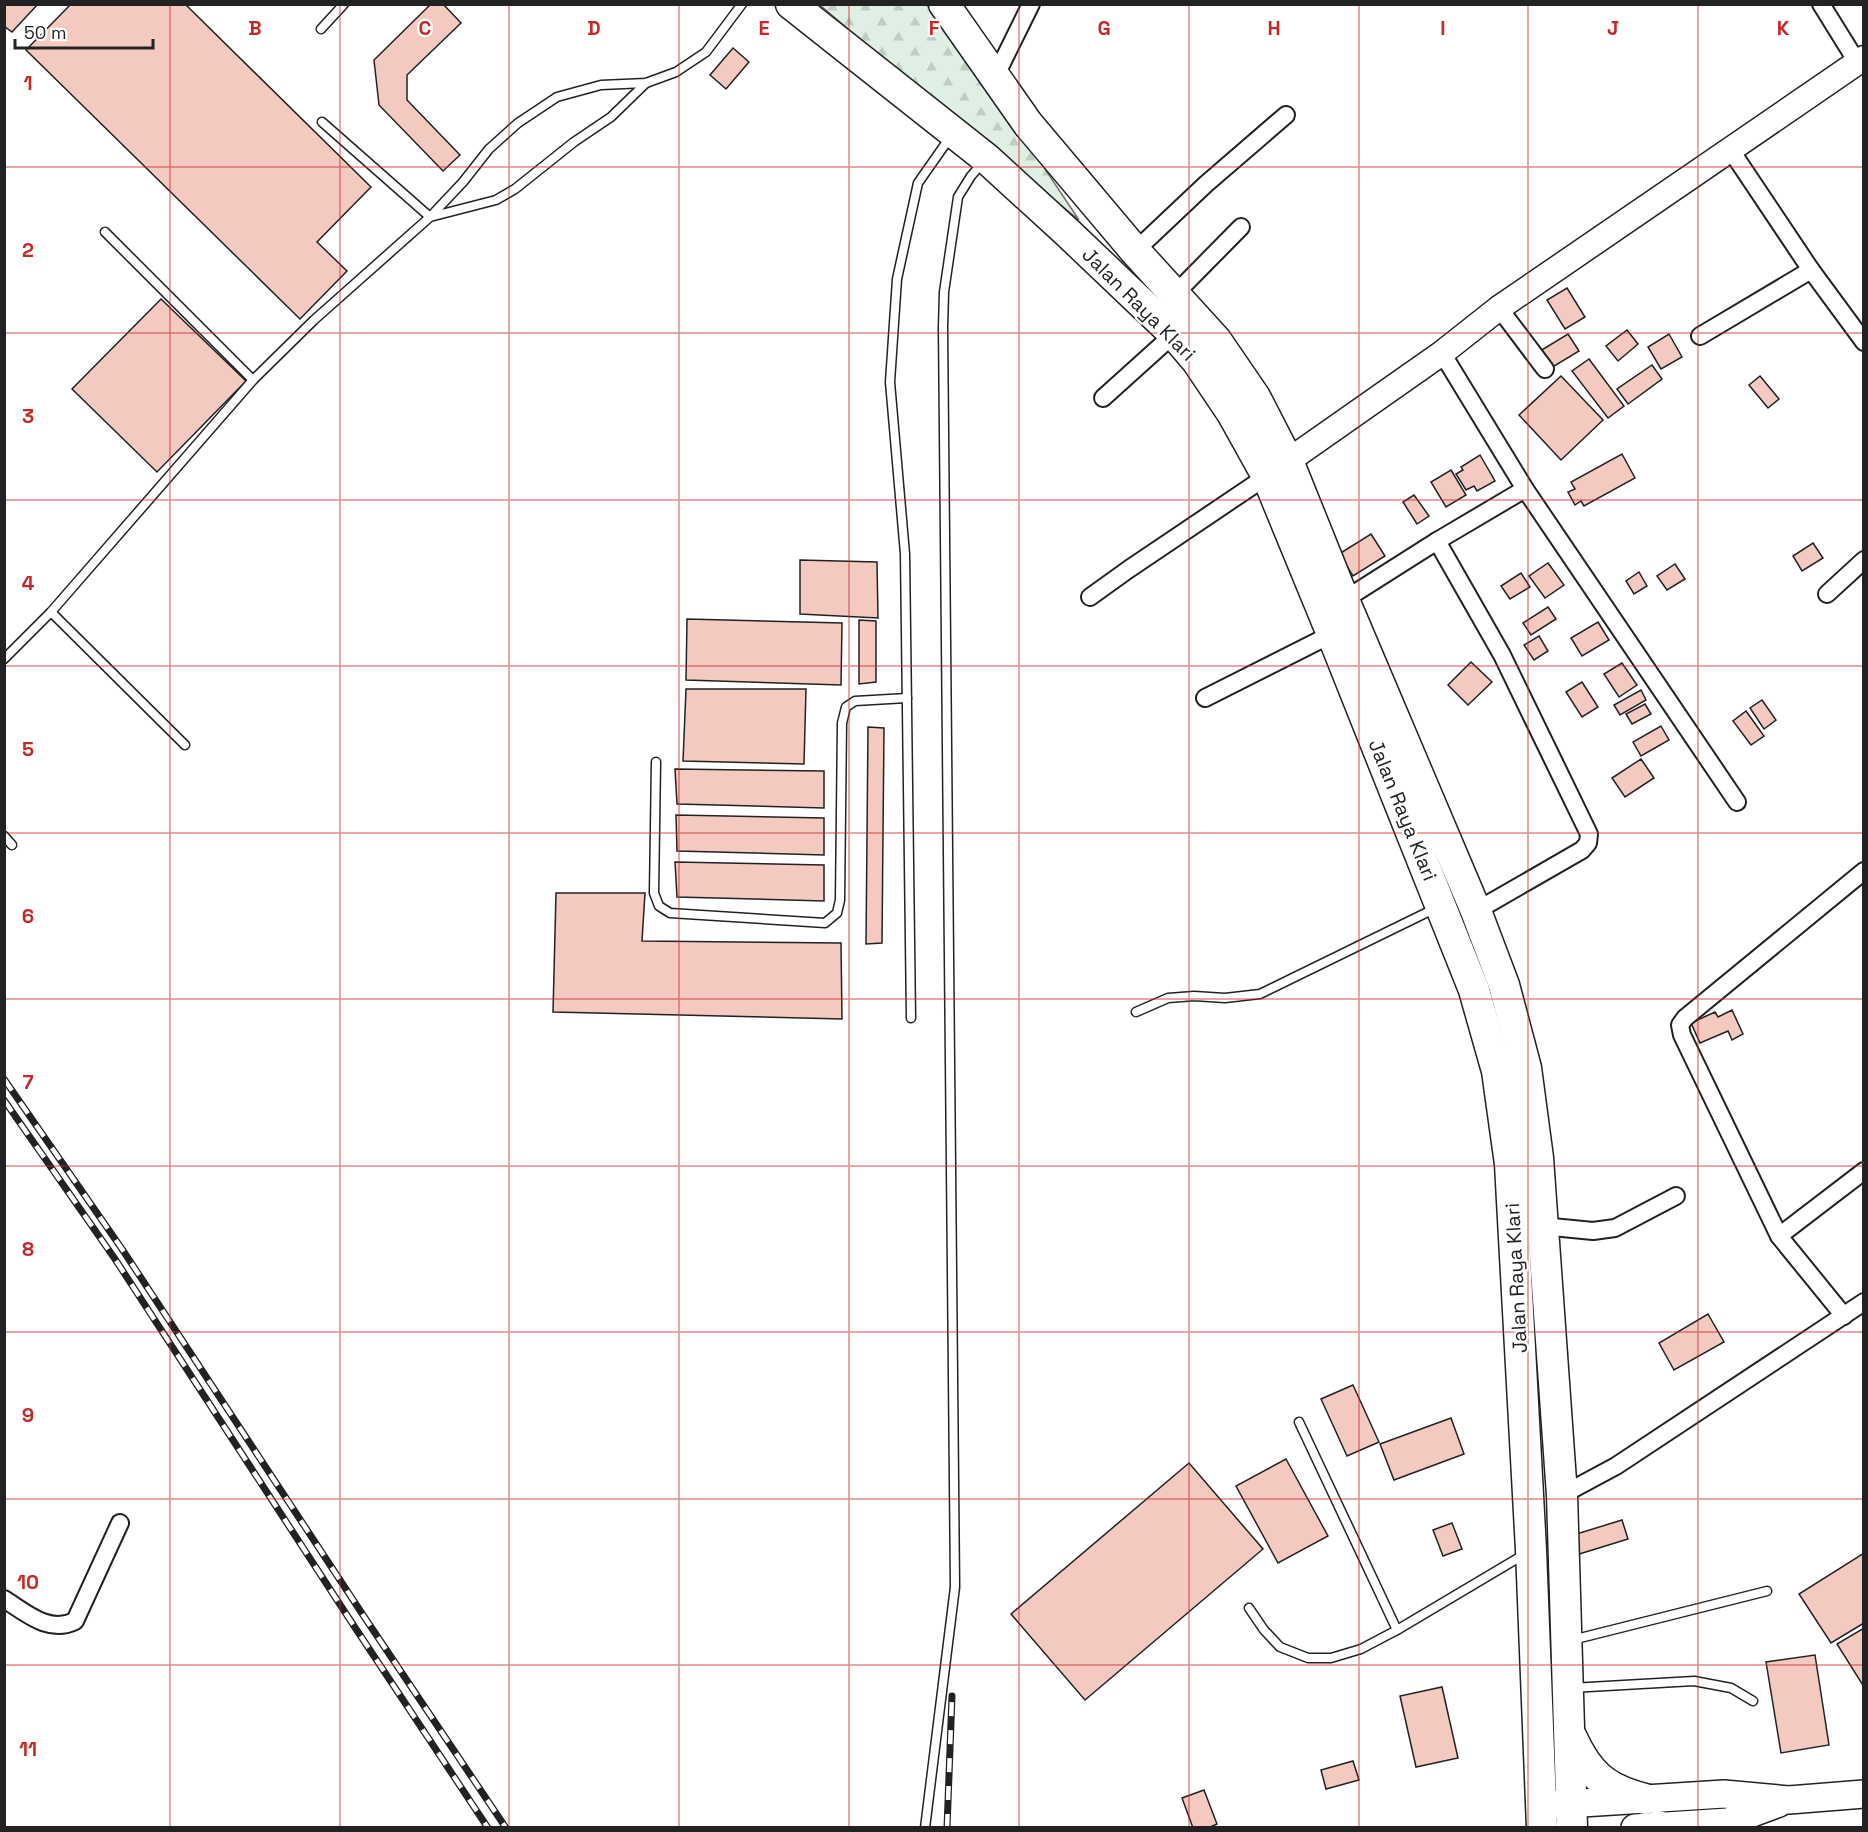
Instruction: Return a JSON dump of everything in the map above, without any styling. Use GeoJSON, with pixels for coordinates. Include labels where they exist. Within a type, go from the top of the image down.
{"type":"FeatureCollection","features":[{"type":"Feature","properties":{"kind":"highway","name":"Jalan Raya Klari"},"geometry":{"type":"LineString","coordinates":[[791,4],[987,159],[1174,334],[1197,361],[1232,413],[1278,468],[1344,600],[1476,911],[1504,985],[1526,1068],[1538,1158],[1562,1495],[1572,1816]]}},
{"type":"Feature","properties":{"kind":"highway"},"geometry":{"type":"LineString","coordinates":[[802,4],[884,79]]}},
{"type":"Feature","properties":{"kind":"highway","name":"Jalan Raya Klari"},"geometry":{"type":"LineString","coordinates":[[944,4],[1028,124],[1135,251],[1216,340],[1255,398],[1332,634],[1474,990],[1497,1071],[1510,1164],[1531,1550],[1542,1816]]}},
{"type":"Feature","properties":{"kind":"highway"},"geometry":{"type":"LineString","coordinates":[[1570,1734],[1579,1755],[1593,1773],[1610,1787],[1645,1799]]}},
{"type":"Feature","properties":{"kind":"main road"},"geometry":{"type":"LineString","coordinates":[[1542,1816],[1572,1816],[1645,1799],[1724,1794],[1789,1800],[1863,1794]]}},
{"type":"Feature","properties":{"kind":"main road"},"geometry":{"type":"LineString","coordinates":[[1650,1827],[1728,1822],[1789,1800]]}},
{"type":"Feature","properties":{"kind":"street"},"geometry":{"type":"LineString","coordinates":[[995,77],[1030,4]]}},
{"type":"Feature","properties":{"kind":"street"},"geometry":{"type":"LineString","coordinates":[[1090,597],[1442,353],[1499,308],[1860,60],[1821,4]]}},
{"type":"Feature","properties":{"kind":"street"},"geometry":{"type":"LineString","coordinates":[[1135,251],[1206,184],[1286,115]]}},
{"type":"Feature","properties":{"kind":"street"},"geometry":{"type":"LineString","coordinates":[[1730,149],[1811,270],[1863,342]]}},
{"type":"Feature","properties":{"kind":"street"},"geometry":{"type":"LineString","coordinates":[[1175,294],[1241,227]]}},
{"type":"Feature","properties":{"kind":"street"},"geometry":{"type":"LineString","coordinates":[[1700,336],[1811,270]]}},
{"type":"Feature","properties":{"kind":"street"},"geometry":{"type":"LineString","coordinates":[[1499,308],[1545,369]]}},
{"type":"Feature","properties":{"kind":"street"},"geometry":{"type":"LineString","coordinates":[[1103,398],[1174,334]]}},
{"type":"Feature","properties":{"kind":"street"},"geometry":{"type":"LineString","coordinates":[[1442,353],[1525,489],[1737,802]]}},
{"type":"Feature","properties":{"kind":"street"},"geometry":{"type":"LineString","coordinates":[[1344,600],[1525,489]]}},
{"type":"Feature","properties":{"kind":"street"},"geometry":{"type":"LineString","coordinates":[[1437,541],[1502,655],[1589,834],[1588,843],[1582,850],[1476,911]]}},
{"type":"Feature","properties":{"kind":"street"},"geometry":{"type":"LineString","coordinates":[[1827,594],[1863,560]]}},
{"type":"Feature","properties":{"kind":"street"},"geometry":{"type":"LineString","coordinates":[[1205,698],[1332,634]]}},
{"type":"Feature","properties":{"kind":"street"},"geometry":{"type":"LineString","coordinates":[[1844,1316],[1779,1236],[1682,1035],[1680,1025],[1685,1018],[1863,871]]}},
{"type":"Feature","properties":{"kind":"street"},"geometry":{"type":"LineString","coordinates":[[1779,1236],[1863,1170]]}},
{"type":"Feature","properties":{"kind":"street"},"geometry":{"type":"LineString","coordinates":[[1542,1226],[1593,1231],[1615,1228],[1676,1196]]}},
{"type":"Feature","properties":{"kind":"street"},"geometry":{"type":"LineString","coordinates":[[1562,1495],[1616,1466],[1862,1306]]}},
{"type":"Feature","properties":{"kind":"street"},"geometry":{"type":"LineString","coordinates":[[4,1599],[52,1626],[66,1626],[75,1621],[120,1523]]}},
{"type":"Feature","properties":{"kind":"lane"},"geometry":{"type":"LineString","coordinates":[[321,29],[344,4]]}},
{"type":"Feature","properties":{"kind":"lane"},"geometry":{"type":"LineString","coordinates":[[4,659],[51,612],[253,380],[314,320],[430,217],[463,182],[489,149],[518,123],[557,97],[600,85],[646,83],[676,72],[706,52],[742,4]]}},
{"type":"Feature","properties":{"kind":"lane"},"geometry":{"type":"LineString","coordinates":[[430,217],[496,200],[515,189],[574,142],[611,117],[646,83]]}},
{"type":"Feature","properties":{"kind":"lane"},"geometry":{"type":"LineString","coordinates":[[322,122],[430,217]]}},
{"type":"Feature","properties":{"kind":"lane"},"geometry":{"type":"LineString","coordinates":[[911,1018],[905,554],[890,382],[897,279],[918,183],[953,134]]}},
{"type":"Feature","properties":{"kind":"lane"},"geometry":{"type":"LineString","coordinates":[[925,1827],[955,1587],[944,292],[958,197],[971,176],[987,159]]}},
{"type":"Feature","properties":{"kind":"lane"},"geometry":{"type":"LineString","coordinates":[[105,232],[253,380]]}},
{"type":"Feature","properties":{"kind":"lane"},"geometry":{"type":"LineString","coordinates":[[51,612],[185,745]]}},
{"type":"Feature","properties":{"kind":"lane"},"geometry":{"type":"LineString","coordinates":[[656,762],[654,893],[659,906],[670,913],[825,923],[837,913],[840,900],[842,723],[846,707],[855,701],[907,698]]}},
{"type":"Feature","properties":{"kind":"lane"},"geometry":{"type":"LineString","coordinates":[[4,836],[12,845]]}},
{"type":"Feature","properties":{"kind":"lane"},"geometry":{"type":"LineString","coordinates":[[1136,1012],[1168,998],[1194,996],[1225,999],[1260,993],[1442,905]]}},
{"type":"Feature","properties":{"kind":"lane"},"geometry":{"type":"LineString","coordinates":[[1299,1422],[1397,1630]]}},
{"type":"Feature","properties":{"kind":"lane"},"geometry":{"type":"LineString","coordinates":[[1249,1608],[1264,1630],[1280,1647],[1308,1658],[1332,1658],[1361,1649],[1397,1630],[1531,1550]]}},
{"type":"Feature","properties":{"kind":"lane"},"geometry":{"type":"LineString","coordinates":[[1565,1642],[1767,1591]]}},
{"type":"Feature","properties":{"kind":"lane"},"geometry":{"type":"LineString","coordinates":[[1568,1688],[1694,1681],[1731,1688],[1753,1701]]}},
{"type":"Feature","properties":{"kind":"green space"},"geometry":{"type":"Polygon","coordinates":[[[820,5],[927,5],[987,82],[1079,220],[942,109],[820,5]]]}},
{"type":"Feature","properties":{"kind":"building"},"geometry":{"type":"Polygon","coordinates":[[[4,4],[38,4],[12,32],[4,26],[4,4]]]}},
{"type":"Feature","properties":{"kind":"building"},"geometry":{"type":"Polygon","coordinates":[[[71,4],[185,4],[371,187],[317,242],[347,271],[300,319],[26,50],[71,4]]]}},
{"type":"Feature","properties":{"kind":"building"},"geometry":{"type":"Polygon","coordinates":[[[431,4],[443,4],[461,23],[407,75],[407,100],[460,155],[443,171],[379,105],[374,60],[431,4]]]}},
{"type":"Feature","properties":{"kind":"building"},"geometry":{"type":"Polygon","coordinates":[[[733,48],[749,62],[726,89],[710,75],[733,48]]]}},
{"type":"Feature","properties":{"kind":"building"},"geometry":{"type":"Polygon","coordinates":[[[1567,288],[1585,317],[1565,329],[1547,300],[1567,288]]]}},
{"type":"Feature","properties":{"kind":"building"},"geometry":{"type":"Polygon","coordinates":[[[161,299],[246,381],[157,472],[72,389],[161,299]]]}},
{"type":"Feature","properties":{"kind":"building"},"geometry":{"type":"Polygon","coordinates":[[[1627,330],[1638,344],[1618,361],[1606,346],[1627,330]]]}},
{"type":"Feature","properties":{"kind":"building"},"geometry":{"type":"Polygon","coordinates":[[[1568,334],[1579,351],[1551,368],[1540,351],[1568,334]]]}},
{"type":"Feature","properties":{"kind":"building"},"geometry":{"type":"Polygon","coordinates":[[[1669,334],[1682,357],[1661,369],[1648,347],[1669,334]]]}},
{"type":"Feature","properties":{"kind":"building"},"geometry":{"type":"Polygon","coordinates":[[[1589,359],[1624,406],[1608,418],[1572,371],[1589,359]]]}},
{"type":"Feature","properties":{"kind":"building"},"geometry":{"type":"Polygon","coordinates":[[[1652,365],[1662,379],[1628,404],[1617,389],[1652,365]]]}},
{"type":"Feature","properties":{"kind":"building"},"geometry":{"type":"Polygon","coordinates":[[[1561,376],[1603,420],[1561,460],[1519,415],[1561,376]]]}},
{"type":"Feature","properties":{"kind":"building"},"geometry":{"type":"Polygon","coordinates":[[[1760,376],[1779,399],[1768,408],[1749,385],[1760,376]]]}},
{"type":"Feature","properties":{"kind":"building"},"geometry":{"type":"Polygon","coordinates":[[[1622,454],[1635,478],[1584,506],[1581,501],[1575,505],[1568,492],[1575,489],[1571,482],[1622,454]]]}},
{"type":"Feature","properties":{"kind":"building"},"geometry":{"type":"Polygon","coordinates":[[[1480,455],[1495,481],[1477,491],[1474,486],[1466,490],[1456,474],[1463,470],[1461,467],[1480,455]]]}},
{"type":"Feature","properties":{"kind":"building"},"geometry":{"type":"Polygon","coordinates":[[[1451,470],[1466,495],[1446,507],[1431,482],[1451,470]]]}},
{"type":"Feature","properties":{"kind":"building"},"geometry":{"type":"Polygon","coordinates":[[[1414,495],[1429,516],[1417,524],[1403,502],[1414,495]]]}},
{"type":"Feature","properties":{"kind":"building"},"geometry":{"type":"Polygon","coordinates":[[[1371,534],[1385,556],[1353,576],[1339,554],[1371,534]]]}},
{"type":"Feature","properties":{"kind":"building"},"geometry":{"type":"Polygon","coordinates":[[[1813,543],[1823,558],[1802,571],[1793,556],[1813,543]]]}},
{"type":"Feature","properties":{"kind":"building"},"geometry":{"type":"Polygon","coordinates":[[[800,560],[877,562],[878,618],[800,614],[800,560]]]}},
{"type":"Feature","properties":{"kind":"building"},"geometry":{"type":"Polygon","coordinates":[[[1548,563],[1564,585],[1545,598],[1529,576],[1548,563]]]}},
{"type":"Feature","properties":{"kind":"building"},"geometry":{"type":"Polygon","coordinates":[[[1675,564],[1685,579],[1667,590],[1657,576],[1675,564]]]}},
{"type":"Feature","properties":{"kind":"building"},"geometry":{"type":"Polygon","coordinates":[[[1639,572],[1647,586],[1634,594],[1626,581],[1639,572]]]}},
{"type":"Feature","properties":{"kind":"building"},"geometry":{"type":"Polygon","coordinates":[[[1521,573],[1530,587],[1510,599],[1501,586],[1521,573]]]}},
{"type":"Feature","properties":{"kind":"building"},"geometry":{"type":"Polygon","coordinates":[[[1548,607],[1556,619],[1531,635],[1523,623],[1548,607]]]}},
{"type":"Feature","properties":{"kind":"building"},"geometry":{"type":"Polygon","coordinates":[[[687,619],[842,623],[841,685],[686,680],[687,619]]]}},
{"type":"Feature","properties":{"kind":"building"},"geometry":{"type":"Polygon","coordinates":[[[859,620],[876,621],[876,682],[859,684],[859,620]]]}},
{"type":"Feature","properties":{"kind":"building"},"geometry":{"type":"Polygon","coordinates":[[[1598,622],[1609,640],[1582,656],[1571,638],[1598,622]]]}},
{"type":"Feature","properties":{"kind":"building"},"geometry":{"type":"Polygon","coordinates":[[[1539,636],[1548,651],[1534,660],[1524,645],[1539,636]]]}},
{"type":"Feature","properties":{"kind":"building"},"geometry":{"type":"Polygon","coordinates":[[[1471,662],[1492,682],[1468,705],[1448,685],[1471,662]]]}},
{"type":"Feature","properties":{"kind":"building"},"geometry":{"type":"Polygon","coordinates":[[[1622,663],[1637,685],[1619,697],[1604,674],[1622,663]]]}},
{"type":"Feature","properties":{"kind":"building"},"geometry":{"type":"Polygon","coordinates":[[[1582,682],[1598,707],[1582,717],[1566,692],[1582,682]]]}},
{"type":"Feature","properties":{"kind":"building"},"geometry":{"type":"Polygon","coordinates":[[[686,689],[806,689],[804,764],[683,761],[686,689]]]}},
{"type":"Feature","properties":{"kind":"building"},"geometry":{"type":"Polygon","coordinates":[[[1641,690],[1646,700],[1620,715],[1614,705],[1641,690]]]}},
{"type":"Feature","properties":{"kind":"building"},"geometry":{"type":"Polygon","coordinates":[[[1762,700],[1776,720],[1764,729],[1750,708],[1762,700]]]}},
{"type":"Feature","properties":{"kind":"building"},"geometry":{"type":"Polygon","coordinates":[[[1645,704],[1651,714],[1632,724],[1626,714],[1645,704]]]}},
{"type":"Feature","properties":{"kind":"building"},"geometry":{"type":"Polygon","coordinates":[[[1746,711],[1764,736],[1751,745],[1733,721],[1746,711]]]}},
{"type":"Feature","properties":{"kind":"building"},"geometry":{"type":"Polygon","coordinates":[[[1661,726],[1669,740],[1641,756],[1633,742],[1661,726]]]}},
{"type":"Feature","properties":{"kind":"building"},"geometry":{"type":"Polygon","coordinates":[[[868,727],[884,728],[882,943],[866,944],[868,727]]]}},
{"type":"Feature","properties":{"kind":"building"},"geometry":{"type":"Polygon","coordinates":[[[1641,759],[1654,778],[1625,797],[1612,778],[1641,759]]]}},
{"type":"Feature","properties":{"kind":"building"},"geometry":{"type":"Polygon","coordinates":[[[675,769],[824,771],[824,808],[677,804],[675,769]]]}},
{"type":"Feature","properties":{"kind":"building"},"geometry":{"type":"Polygon","coordinates":[[[676,815],[824,818],[824,855],[677,851],[676,815]]]}},
{"type":"Feature","properties":{"kind":"building"},"geometry":{"type":"Polygon","coordinates":[[[675,862],[824,865],[824,901],[677,897],[675,862]]]}},
{"type":"Feature","properties":{"kind":"building"},"geometry":{"type":"Polygon","coordinates":[[[556,893],[645,893],[642,941],[841,943],[842,1019],[553,1012],[556,893]]]}},
{"type":"Feature","properties":{"kind":"building"},"geometry":{"type":"Polygon","coordinates":[[[1732,1010],[1743,1034],[1732,1040],[1728,1031],[1700,1043],[1691,1023],[1715,1012],[1718,1017],[1732,1010]]]}},
{"type":"Feature","properties":{"kind":"building"},"geometry":{"type":"Polygon","coordinates":[[[1708,1314],[1724,1342],[1674,1370],[1659,1343],[1708,1314]]]}},
{"type":"Feature","properties":{"kind":"building"},"geometry":{"type":"Polygon","coordinates":[[[1353,1385],[1379,1442],[1347,1456],[1321,1399],[1353,1385]]]}},
{"type":"Feature","properties":{"kind":"building"},"geometry":{"type":"Polygon","coordinates":[[[1451,1418],[1464,1454],[1394,1480],[1380,1444],[1451,1418]]]}},
{"type":"Feature","properties":{"kind":"building"},"geometry":{"type":"Polygon","coordinates":[[[1286,1459],[1328,1536],[1278,1563],[1236,1486],[1286,1459]]]}},
{"type":"Feature","properties":{"kind":"building"},"geometry":{"type":"Polygon","coordinates":[[[1189,1463],[1263,1549],[1085,1700],[1011,1614],[1189,1463]]]}},
{"type":"Feature","properties":{"kind":"building"},"geometry":{"type":"Polygon","coordinates":[[[1622,1520],[1628,1539],[1576,1555],[1570,1536],[1622,1520]]]}},
{"type":"Feature","properties":{"kind":"building"},"geometry":{"type":"Polygon","coordinates":[[[1452,1523],[1462,1549],[1443,1556],[1433,1530],[1452,1523]]]}},
{"type":"Feature","properties":{"kind":"building"},"geometry":{"type":"Polygon","coordinates":[[[1864,1553],[1864,1623],[1831,1643],[1799,1594],[1864,1553]]]}},
{"type":"Feature","properties":{"kind":"building"},"geometry":{"type":"Polygon","coordinates":[[[1864,1628],[1864,1687],[1837,1644],[1864,1628]]]}},
{"type":"Feature","properties":{"kind":"building"},"geometry":{"type":"Polygon","coordinates":[[[1815,1655],[1829,1745],[1781,1753],[1766,1662],[1815,1655]]]}},
{"type":"Feature","properties":{"kind":"building"},"geometry":{"type":"Polygon","coordinates":[[[1442,1687],[1458,1758],[1416,1767],[1400,1696],[1442,1687]]]}},
{"type":"Feature","properties":{"kind":"building"},"geometry":{"type":"Polygon","coordinates":[[[1353,1761],[1359,1780],[1326,1789],[1321,1770],[1353,1761]]]}},
{"type":"Feature","properties":{"kind":"building"},"geometry":{"type":"Polygon","coordinates":[[[1204,1790],[1217,1824],[1208,1828],[1193,1828],[1182,1798],[1204,1790]]]}},
{"type":"Feature","properties":{"kind":"railway"},"geometry":{"type":"LineString","coordinates":[[4,1079],[122,1249],[506,1828]]}},
{"type":"Feature","properties":{"kind":"railway"},"geometry":{"type":"LineString","coordinates":[[4,1100],[115,1259],[488,1828]]}},
{"type":"Feature","properties":{"kind":"railway"},"geometry":{"type":"LineString","coordinates":[[947,1828],[952,1696]]}}]}
